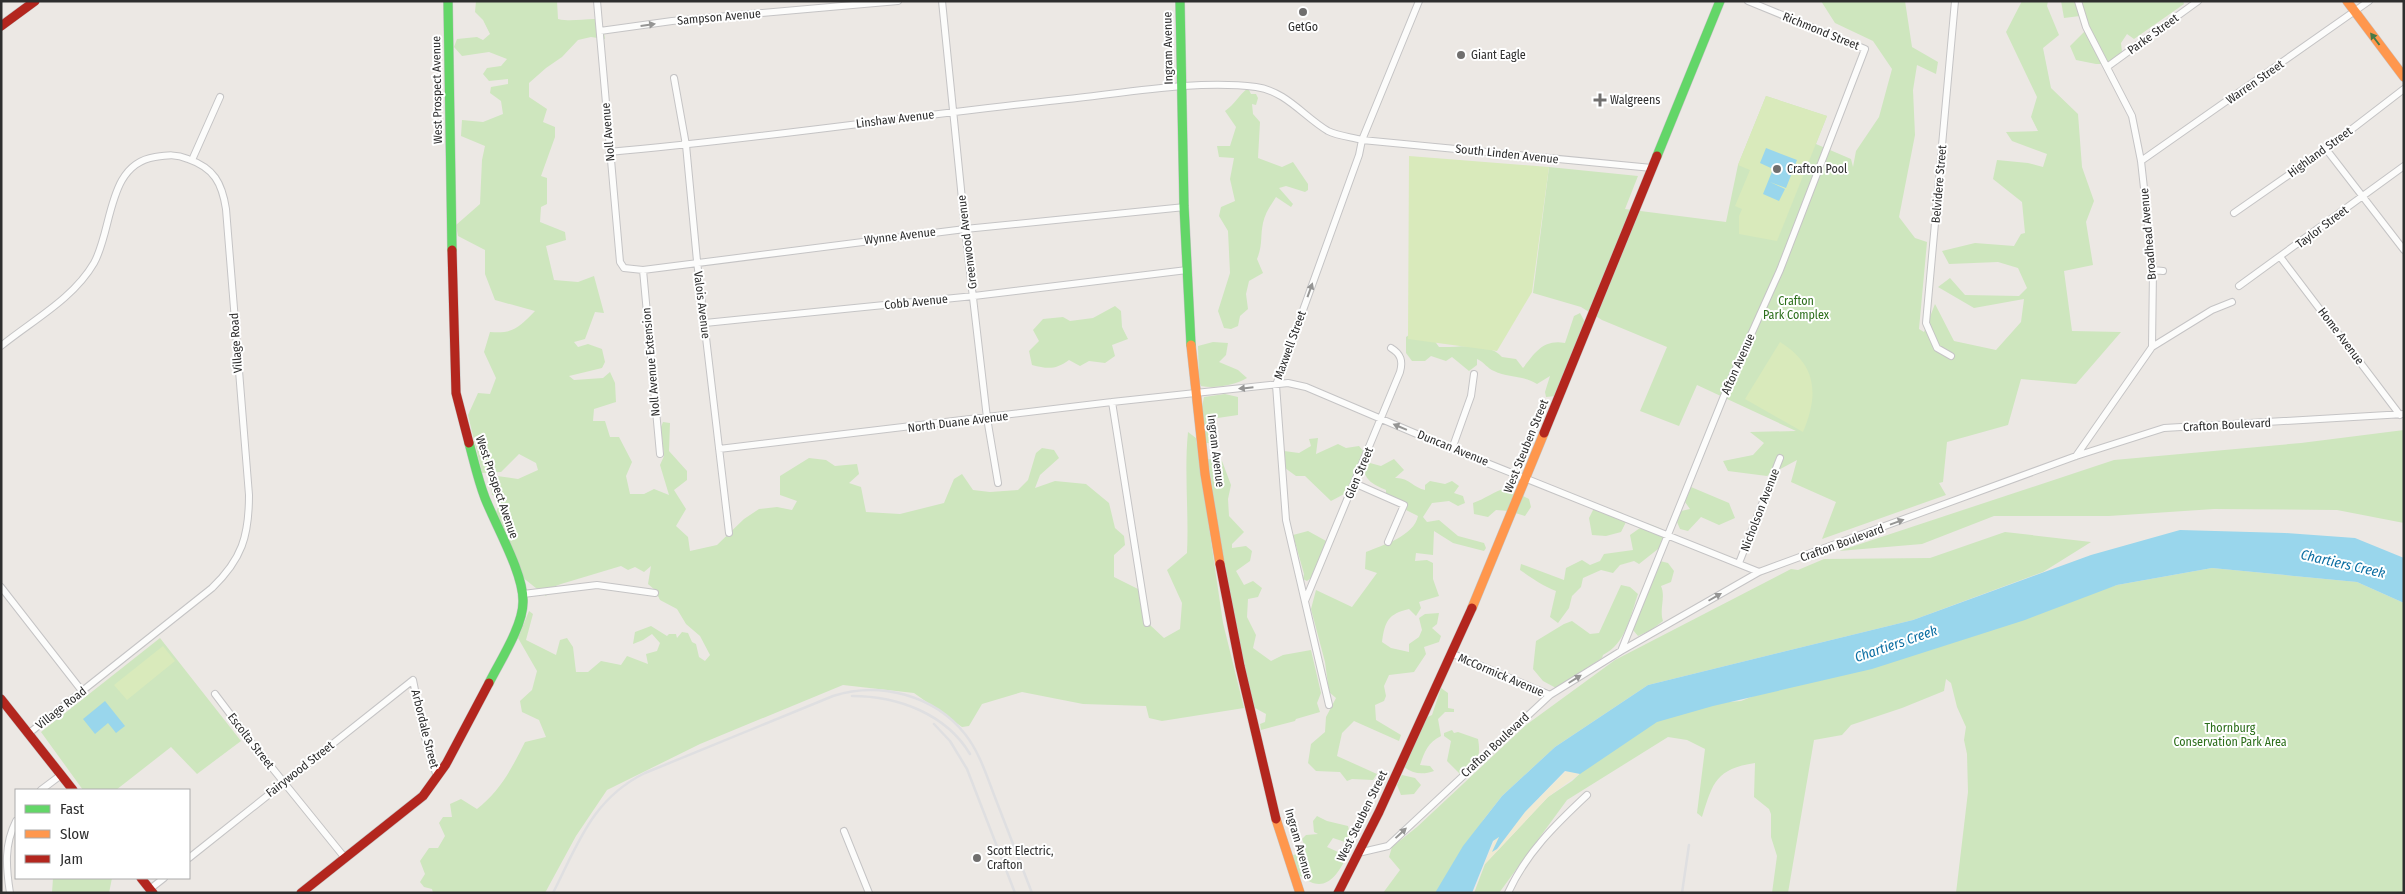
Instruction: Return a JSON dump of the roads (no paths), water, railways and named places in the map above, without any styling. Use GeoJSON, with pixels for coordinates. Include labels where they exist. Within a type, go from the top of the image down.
{"type":"FeatureCollection","features":[{"type":"Feature","properties":{"kind":"street"},"geometry":{"type":"LineString","coordinates":[[1,26],[35,1]]}},
{"type":"Feature","properties":{"kind":"street","name":"West Prospect Avenue"},"geometry":{"type":"LineString","coordinates":[[301,893],[423,796],[437,777],[510,643],[521,614],[523,594],[521,584],[484,496],[456,393],[448,1]]}},
{"type":"Feature","properties":{"kind":"street","name":"Noll Avenue"},"geometry":{"type":"LineString","coordinates":[[597,1],[620,262]]}},
{"type":"Feature","properties":{"kind":"street","name":"Sampson Avenue"},"geometry":{"type":"LineString","coordinates":[[600,31],[672,21],[898,1]]}},
{"type":"Feature","properties":{"kind":"street","name":"Greenwood Avenue"},"geometry":{"type":"LineString","coordinates":[[942,1],[964,228],[974,296],[987,418],[998,483]]}},
{"type":"Feature","properties":{"kind":"street","name":"Ingram Avenue"},"geometry":{"type":"LineString","coordinates":[[1180,1],[1187,270],[1196,393],[1212,521],[1240,665],[1282,836],[1300,893]]}},
{"type":"Feature","properties":{"kind":"street","name":"Maxwell Street"},"geometry":{"type":"LineString","coordinates":[[1329,705],[1286,520],[1276,385],[1359,156],[1362,140],[1419,1]]}},
{"type":"Feature","properties":{"kind":"street","name":"West Steuben Street"},"geometry":{"type":"LineString","coordinates":[[1338,893],[1453,654],[1720,1]]}},
{"type":"Feature","properties":{"kind":"street","name":"Richmond Street"},"geometry":{"type":"LineString","coordinates":[[1748,1],[1866,49]]}},
{"type":"Feature","properties":{"kind":"street","name":"Belvidere Street"},"geometry":{"type":"LineString","coordinates":[[1951,356],[1937,348],[1926,323],[1954,1]]}},
{"type":"Feature","properties":{"kind":"street","name":"Broadhead Avenue"},"geometry":{"type":"LineString","coordinates":[[2078,1],[2086,27],[2132,116],[2141,161],[2153,270],[2152,347]]}},
{"type":"Feature","properties":{"kind":"street","name":"Parke Street"},"geometry":{"type":"LineString","coordinates":[[2108,67],[2198,1]]}},
{"type":"Feature","properties":{"kind":"street"},"geometry":{"type":"LineString","coordinates":[[2347,1],[2404,77]]}},
{"type":"Feature","properties":{"kind":"street","name":"Warren Street"},"geometry":{"type":"LineString","coordinates":[[2141,161],[2369,1]]}},
{"type":"Feature","properties":{"kind":"street","name":"Afton Avenue"},"geometry":{"type":"LineString","coordinates":[[1621,651],[1728,386],[1780,270],[1866,49]]}},
{"type":"Feature","properties":{"kind":"street","name":"Valois Avenue"},"geometry":{"type":"LineString","coordinates":[[674,78],[686,146],[697,261],[729,533]]}},
{"type":"Feature","properties":{"kind":"street","name":"South Linden Avenue"},"geometry":{"type":"LineString","coordinates":[[1182,87],[1233,86],[1263,88],[1282,96],[1329,131],[1362,140],[1652,168]]}},
{"type":"Feature","properties":{"kind":"street","name":"Linshaw Avenue"},"geometry":{"type":"LineString","coordinates":[[609,152],[686,146],[954,111],[1182,87]]}},
{"type":"Feature","properties":{"kind":"street","name":"Highland Street"},"geometry":{"type":"LineString","coordinates":[[2234,213],[2326,149],[2404,89]]}},
{"type":"Feature","properties":{"kind":"street"},"geometry":{"type":"LineString","coordinates":[[192,160],[220,97]]}},
{"type":"Feature","properties":{"kind":"street"},"geometry":{"type":"LineString","coordinates":[[2326,149],[2404,250]]}},
{"type":"Feature","properties":{"kind":"street","name":"Village Road"},"geometry":{"type":"LineString","coordinates":[[1,346],[63,301],[94,263],[108,229],[118,187],[125,173],[146,158],[174,154],[204,164],[222,187],[226,209],[249,495],[249,523],[241,551],[229,572],[205,594],[28,734]]}},
{"type":"Feature","properties":{"kind":"street","name":"Taylor Street"},"geometry":{"type":"LineString","coordinates":[[2239,286],[2281,258],[2404,166]]}},
{"type":"Feature","properties":{"kind":"street","name":"Wynne Avenue"},"geometry":{"type":"LineString","coordinates":[[620,262],[624,268],[643,270],[697,261],[964,228],[1185,207]]}},
{"type":"Feature","properties":{"kind":"street","name":"Home Avenue"},"geometry":{"type":"LineString","coordinates":[[2281,258],[2402,415]]}},
{"type":"Feature","properties":{"kind":"street","name":"Noll Avenue Extension"},"geometry":{"type":"LineString","coordinates":[[643,270],[660,454]]}},
{"type":"Feature","properties":{"kind":"street","name":"Cobb Avenue"},"geometry":{"type":"LineString","coordinates":[[705,323],[974,296],[1187,270]]}},
{"type":"Feature","properties":{"kind":"street"},"geometry":{"type":"LineString","coordinates":[[2153,270],[2163,271]]}},
{"type":"Feature","properties":{"kind":"street"},"geometry":{"type":"LineString","coordinates":[[2076,456],[2152,347],[2212,310],[2232,302]]}},
{"type":"Feature","properties":{"kind":"street","name":"Glen Street"},"geometry":{"type":"LineString","coordinates":[[1305,601],[1382,419],[1403,363],[1400,354],[1391,348]]}},
{"type":"Feature","properties":{"kind":"street"},"geometry":{"type":"LineString","coordinates":[[1452,449],[1471,396],[1474,374]]}},
{"type":"Feature","properties":{"kind":"street","name":"Duncan Avenue"},"geometry":{"type":"LineString","coordinates":[[1196,393],[1288,383],[1306,387],[1452,449],[1526,477],[1759,572]]}},
{"type":"Feature","properties":{"kind":"street","name":"North Duane Avenue"},"geometry":{"type":"LineString","coordinates":[[719,449],[1196,393]]}},
{"type":"Feature","properties":{"kind":"street"},"geometry":{"type":"LineString","coordinates":[[1112,402],[1147,623]]}},
{"type":"Feature","properties":{"kind":"street","name":"Crafton Boulevard"},"geometry":{"type":"LineString","coordinates":[[1358,853],[1388,846],[1550,695],[1621,651],[1759,572],[2076,456],[2164,428],[2402,415]]}},
{"type":"Feature","properties":{"kind":"street","name":"Nicholson Avenue"},"geometry":{"type":"LineString","coordinates":[[1740,563],[1780,458]]}},
{"type":"Feature","properties":{"kind":"street"},"geometry":{"type":"LineString","coordinates":[[1354,483],[1404,505],[1388,542]]}},
{"type":"Feature","properties":{"kind":"street"},"geometry":{"type":"LineString","coordinates":[[523,594],[597,585],[655,593]]}},
{"type":"Feature","properties":{"kind":"street"},"geometry":{"type":"LineString","coordinates":[[1,587],[82,692]]}},
{"type":"Feature","properties":{"kind":"street","name":"McCormick Avenue"},"geometry":{"type":"LineString","coordinates":[[1453,654],[1550,695]]}},
{"type":"Feature","properties":{"kind":"street","name":"Arbordale Street"},"geometry":{"type":"LineString","coordinates":[[413,680],[424,734],[437,777]]}},
{"type":"Feature","properties":{"kind":"street","name":"Fairywood Street"},"geometry":{"type":"LineString","coordinates":[[190,857],[413,680]]}},
{"type":"Feature","properties":{"kind":"street","name":"Escolta Street"},"geometry":{"type":"LineString","coordinates":[[215,694],[345,858]]}},
{"type":"Feature","properties":{"kind":"street"},"geometry":{"type":"LineString","coordinates":[[1,699],[72,789]]}},
{"type":"Feature","properties":{"kind":"street"},"geometry":{"type":"LineString","coordinates":[[42,789],[61,775]]}},
{"type":"Feature","properties":{"kind":"street"},"geometry":{"type":"LineString","coordinates":[[1508,893],[1531,853],[1556,824],[1587,795]]}},
{"type":"Feature","properties":{"kind":"street"},"geometry":{"type":"LineString","coordinates":[[10,893],[6,854],[15,823]]}},
{"type":"Feature","properties":{"kind":"street"},"geometry":{"type":"LineString","coordinates":[[844,831],[869,893]]}},
{"type":"Feature","properties":{"kind":"street"},"geometry":{"type":"LineString","coordinates":[[142,879],[152,891],[163,879]]}},
{"type":"Feature","properties":{"kind":"water"},"geometry":{"type":"Polygon","coordinates":[[[1766,148],[1797,160],[1786,188],[1770,182],[1785,189],[1779,201],[1763,194],[1773,169],[1760,163],[1766,148]]]}},
{"type":"Feature","properties":{"kind":"water","name":"Chartiers Creek"},"geometry":{"type":"Polygon","coordinates":[[[2180,530],[2285,533],[2355,538],[2404,558],[2404,603],[2357,582],[2212,568],[2117,585],[2025,620],[1872,669],[1713,706],[1657,722],[1580,774],[1565,771],[1525,812],[1497,849],[1492,852],[1499,837],[1493,841],[1472,893],[1435,893],[1463,846],[1502,796],[1555,747],[1648,685],[1913,620],[2091,555],[2180,530]]]}},
{"type":"Feature","properties":{"kind":"water"},"geometry":{"type":"Polygon","coordinates":[[[105,701],[125,726],[116,733],[108,723],[95,734],[83,719],[105,701]]]}},
{"type":"Feature","properties":{"kind":"railway"},"geometry":{"type":"LineString","coordinates":[[553,893],[588,824],[599,809],[627,784],[645,773],[833,696],[869,690],[887,691],[922,701],[938,710],[965,734],[983,766],[1032,893]]}},
{"type":"Feature","properties":{"kind":"railway"},"geometry":{"type":"LineString","coordinates":[[852,696],[886,699],[919,710],[948,728],[970,754]]}},
{"type":"Feature","properties":{"kind":"railway"},"geometry":{"type":"LineString","coordinates":[[934,724],[950,741],[967,769],[1015,893]]}},
{"type":"Feature","properties":{"kind":"railway"},"geometry":{"type":"LineString","coordinates":[[1682,893],[1689,845]]}},
{"type":"Feature","properties":{"kind":"place","name":"GetGo"},"geometry":{"type":"Point","coordinates":[1303,12]}},
{"type":"Feature","properties":{"kind":"place","name":"Giant Eagle"},"geometry":{"type":"Point","coordinates":[1461,55]}},
{"type":"Feature","properties":{"kind":"place","name":"Walgreens"},"geometry":{"type":"Point","coordinates":[1600,100]}},
{"type":"Feature","properties":{"kind":"place","name":"Crafton Pool"},"geometry":{"type":"Point","coordinates":[1777,169]}},
{"type":"Feature","properties":{"kind":"place","name":"Scott Electric, Crafton"},"geometry":{"type":"Point","coordinates":[977,858]}},
{"type":"Feature","properties":{"kind":"park label","name":"Crafton Park Complex"},"geometry":{"type":"Point","coordinates":[1796,308]}},
{"type":"Feature","properties":{"kind":"park label","name":"Thornburg Conservation Park Area"},"geometry":{"type":"Point","coordinates":[2230,735]}}]}
